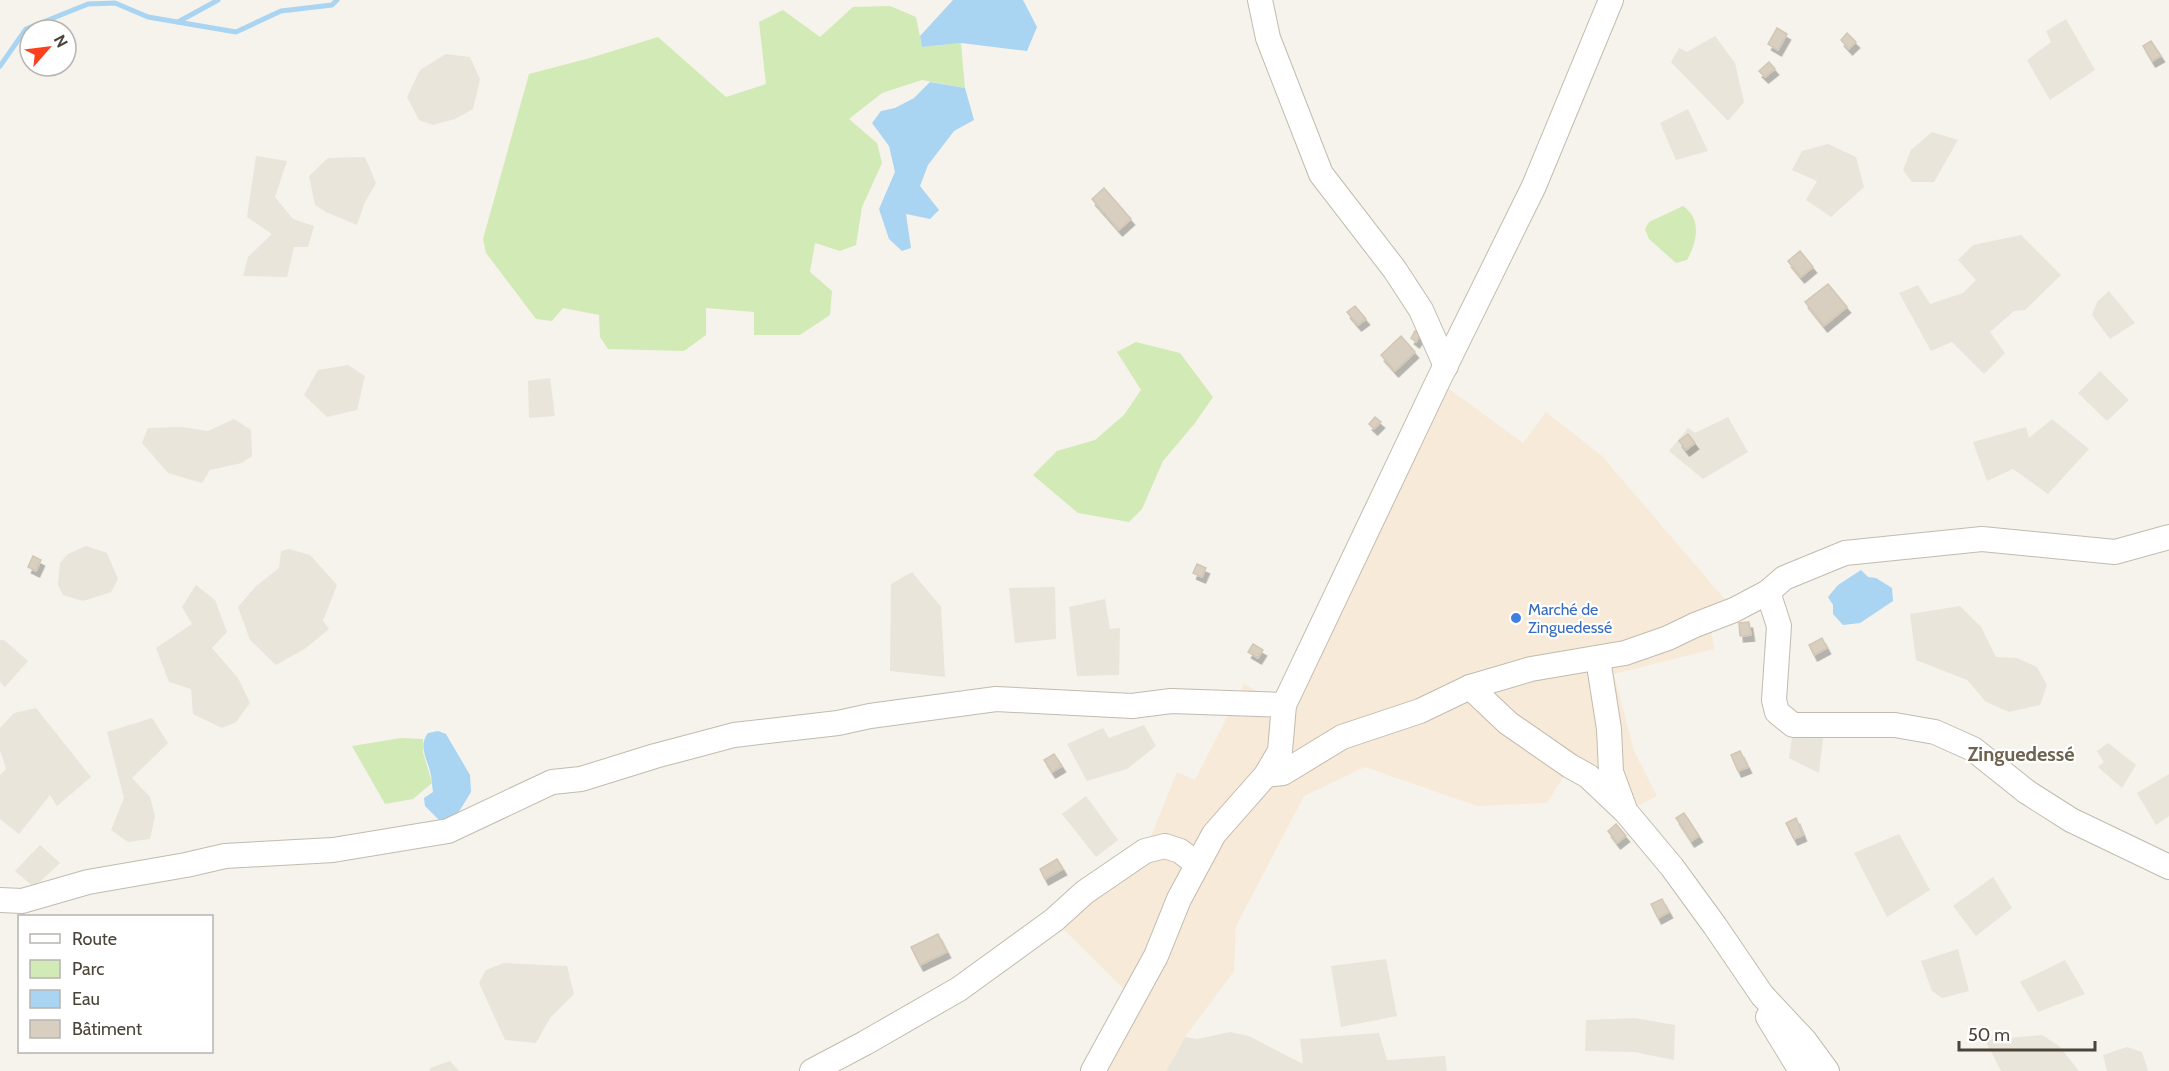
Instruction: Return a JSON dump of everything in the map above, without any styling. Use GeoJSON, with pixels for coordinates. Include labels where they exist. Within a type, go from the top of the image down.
{"type":"FeatureCollection","features":[{"type":"Feature","properties":{"kind":"street"},"geometry":{"type":"LineString","coordinates":[[1260,0],[1268,38],[1321,174],[1395,270],[1416,302],[1446,366]]}},
{"type":"Feature","properties":{"kind":"street"},"geometry":{"type":"LineString","coordinates":[[1093,1071],[1156,956],[1179,899],[1214,834],[1266,775],[1280,751],[1284,705],[1534,186],[1609,1]]}},
{"type":"Feature","properties":{"kind":"street"},"geometry":{"type":"LineString","coordinates":[[1266,775],[1283,773],[1342,737],[1420,711],[1470,687],[1531,669],[1625,653],[1668,638],[1734,610],[1768,592],[1784,578],[1845,553],[1982,539],[2115,552],[2169,537]]}},
{"type":"Feature","properties":{"kind":"street"},"geometry":{"type":"LineString","coordinates":[[1768,592],[1779,626],[1774,700],[1777,712],[1793,725],[1895,725],[1935,732],[1973,749],[2027,792],[2071,820],[2169,867]]}},
{"type":"Feature","properties":{"kind":"street"},"geometry":{"type":"LineString","coordinates":[[1598,659],[1608,729],[1611,772],[1626,812]]}},
{"type":"Feature","properties":{"kind":"street"},"geometry":{"type":"LineString","coordinates":[[1470,687],[1508,723],[1588,776],[1626,812],[1672,867],[1761,993],[1804,1041],[1827,1071]]}},
{"type":"Feature","properties":{"kind":"street"},"geometry":{"type":"LineString","coordinates":[[0,900],[22,902],[88,882],[186,866],[225,856],[333,850],[448,831],[552,782],[581,779],[734,735],[838,723],[870,716],[996,699],[1132,706],[1171,701],[1284,705]]}},
{"type":"Feature","properties":{"kind":"street"},"geometry":{"type":"LineString","coordinates":[[812,1071],[959,989],[1054,920],[1085,892],[1145,851],[1164,846],[1180,851],[1197,864]]}},
{"type":"Feature","properties":{"kind":"street"},"geometry":{"type":"LineString","coordinates":[[1761,993],[1767,1016],[1801,1071]]}},
{"type":"Feature","properties":{"kind":"shaded area"},"geometry":{"type":"Polygon","coordinates":[[[2066,19],[2095,70],[2050,100],[2027,60],[2051,42],[2046,31],[2066,19]]]}},
{"type":"Feature","properties":{"kind":"shaded area"},"geometry":{"type":"Polygon","coordinates":[[[1715,36],[1735,63],[1744,102],[1728,121],[1671,62],[1679,48],[1687,52],[1715,36]]]}},
{"type":"Feature","properties":{"kind":"shaded area"},"geometry":{"type":"Polygon","coordinates":[[[446,54],[470,57],[480,79],[473,109],[455,119],[433,125],[419,120],[407,97],[420,70],[446,54]]]}},
{"type":"Feature","properties":{"kind":"shaded area"},"geometry":{"type":"Polygon","coordinates":[[[1688,109],[1708,151],[1676,160],[1660,123],[1688,109]]]}},
{"type":"Feature","properties":{"kind":"shaded area"},"geometry":{"type":"Polygon","coordinates":[[[1932,132],[1958,140],[1934,182],[1912,182],[1903,170],[1911,150],[1932,132]]]}},
{"type":"Feature","properties":{"kind":"shaded area"},"geometry":{"type":"Polygon","coordinates":[[[1828,144],[1856,157],[1864,187],[1831,217],[1806,200],[1817,181],[1792,170],[1802,151],[1828,144]]]}},
{"type":"Feature","properties":{"kind":"shaded area"},"geometry":{"type":"Polygon","coordinates":[[[256,156],[287,161],[275,197],[293,219],[314,226],[308,247],[294,247],[287,277],[243,276],[248,257],[272,234],[247,217],[256,156]]]}},
{"type":"Feature","properties":{"kind":"shaded area"},"geometry":{"type":"Polygon","coordinates":[[[365,157],[376,183],[365,202],[357,225],[315,205],[309,176],[328,158],[365,157]]]}},
{"type":"Feature","properties":{"kind":"shaded area"},"geometry":{"type":"Polygon","coordinates":[[[2021,235],[2061,275],[2025,310],[2014,311],[1990,332],[2005,353],[1984,374],[1952,342],[1931,351],[1899,293],[1918,285],[1930,304],[1963,293],[1976,280],[1958,260],[1973,245],[2021,235]]]}},
{"type":"Feature","properties":{"kind":"shaded area"},"geometry":{"type":"Polygon","coordinates":[[[2109,291],[2135,323],[2110,339],[2092,315],[2097,302],[2109,291]]]}},
{"type":"Feature","properties":{"kind":"shaded area"},"geometry":{"type":"Polygon","coordinates":[[[348,365],[365,376],[357,410],[327,417],[304,395],[318,370],[348,365]]]}},
{"type":"Feature","properties":{"kind":"shaded area"},"geometry":{"type":"Polygon","coordinates":[[[2100,371],[2129,400],[2107,421],[2078,393],[2100,371]]]}},
{"type":"Feature","properties":{"kind":"shaded area"},"geometry":{"type":"Polygon","coordinates":[[[550,378],[555,416],[529,418],[528,381],[550,378]]]}},
{"type":"Feature","properties":{"kind":"shaded area"},"geometry":{"type":"Polygon","coordinates":[[[1438,381],[1523,443],[1546,412],[1602,456],[1734,610],[1710,620],[1714,649],[1614,674],[1634,751],[1657,796],[1626,812],[1570,766],[1547,803],[1477,806],[1365,767],[1304,796],[1236,926],[1234,971],[1185,1037],[1166,1071],[1093,1071],[1134,999],[1054,920],[1145,851],[1177,772],[1195,780],[1244,684],[1284,705],[1438,381]]]}},
{"type":"Feature","properties":{"kind":"shaded area"},"geometry":{"type":"Polygon","coordinates":[[[1728,417],[1748,452],[1703,479],[1669,451],[1688,428],[1695,433],[1728,417]]]}},
{"type":"Feature","properties":{"kind":"shaded area"},"geometry":{"type":"Polygon","coordinates":[[[234,419],[251,430],[252,456],[242,463],[210,470],[202,483],[168,473],[142,443],[148,428],[183,427],[208,431],[234,419]]]}},
{"type":"Feature","properties":{"kind":"shaded area"},"geometry":{"type":"Polygon","coordinates":[[[2052,419],[2089,449],[2048,494],[2013,469],[1987,481],[1973,442],[2026,427],[2029,438],[2052,419]]]}},
{"type":"Feature","properties":{"kind":"shaded area"},"geometry":{"type":"Polygon","coordinates":[[[86,546],[107,553],[118,579],[111,592],[83,601],[63,595],[58,585],[60,563],[68,554],[86,546]]]}},
{"type":"Feature","properties":{"kind":"shaded area"},"geometry":{"type":"Polygon","coordinates":[[[289,549],[310,555],[337,585],[323,621],[329,629],[306,648],[276,665],[250,640],[238,607],[255,587],[279,568],[281,551],[289,549]]]}},
{"type":"Feature","properties":{"kind":"shaded area"},"geometry":{"type":"Polygon","coordinates":[[[912,572],[941,607],[945,677],[890,671],[891,584],[912,572]]]}},
{"type":"Feature","properties":{"kind":"shaded area"},"geometry":{"type":"Polygon","coordinates":[[[196,585],[215,600],[227,632],[212,648],[238,678],[250,703],[236,722],[222,728],[193,714],[191,689],[169,682],[156,648],[192,624],[182,607],[196,585]]]}},
{"type":"Feature","properties":{"kind":"shaded area"},"geometry":{"type":"Polygon","coordinates":[[[1055,587],[1056,639],[1015,643],[1009,588],[1055,587]]]}},
{"type":"Feature","properties":{"kind":"shaded area"},"geometry":{"type":"Polygon","coordinates":[[[1105,599],[1110,629],[1120,628],[1119,675],[1077,676],[1069,607],[1105,599]]]}},
{"type":"Feature","properties":{"kind":"shaded area"},"geometry":{"type":"Polygon","coordinates":[[[1960,606],[1981,627],[1996,657],[2017,658],[2037,667],[2047,685],[2040,705],[2009,712],[1986,702],[1967,680],[1916,660],[1910,614],[1960,606]]]}},
{"type":"Feature","properties":{"kind":"shaded area"},"geometry":{"type":"Polygon","coordinates":[[[0,640],[4,640],[28,661],[5,687],[0,682],[0,640]]]}},
{"type":"Feature","properties":{"kind":"shaded area"},"geometry":{"type":"Polygon","coordinates":[[[36,708],[91,777],[57,806],[50,795],[19,834],[0,819],[0,775],[6,769],[0,750],[0,728],[14,713],[36,708]]]}},
{"type":"Feature","properties":{"kind":"shaded area"},"geometry":{"type":"Polygon","coordinates":[[[152,718],[168,743],[132,778],[150,797],[155,816],[150,839],[128,842],[111,830],[124,798],[107,732],[152,718]]]}},
{"type":"Feature","properties":{"kind":"shaded area"},"geometry":{"type":"Polygon","coordinates":[[[1144,725],[1156,746],[1127,769],[1087,781],[1067,744],[1103,728],[1109,738],[1144,725]]]}},
{"type":"Feature","properties":{"kind":"shaded area"},"geometry":{"type":"Polygon","coordinates":[[[1793,730],[1824,731],[1819,773],[1789,758],[1793,730]]]}},
{"type":"Feature","properties":{"kind":"shaded area"},"geometry":{"type":"Polygon","coordinates":[[[2108,743],[2136,765],[2122,788],[2098,767],[2104,762],[2097,751],[2108,743]]]}},
{"type":"Feature","properties":{"kind":"shaded area"},"geometry":{"type":"Polygon","coordinates":[[[2169,774],[2169,816],[2156,825],[2137,793],[2169,774]]]}},
{"type":"Feature","properties":{"kind":"shaded area"},"geometry":{"type":"Polygon","coordinates":[[[1086,796],[1118,840],[1096,857],[1062,814],[1086,796]]]}},
{"type":"Feature","properties":{"kind":"shaded area"},"geometry":{"type":"Polygon","coordinates":[[[1899,834],[1930,890],[1887,917],[1854,853],[1899,834]]]}},
{"type":"Feature","properties":{"kind":"shaded area"},"geometry":{"type":"Polygon","coordinates":[[[40,845],[60,863],[34,887],[15,871],[40,845]]]}},
{"type":"Feature","properties":{"kind":"shaded area"},"geometry":{"type":"Polygon","coordinates":[[[1993,877],[2012,908],[1976,936],[1953,906],[1993,877]]]}},
{"type":"Feature","properties":{"kind":"shaded area"},"geometry":{"type":"Polygon","coordinates":[[[1958,949],[1969,991],[1942,998],[1932,991],[1921,961],[1958,949]]]}},
{"type":"Feature","properties":{"kind":"shaded area"},"geometry":{"type":"Polygon","coordinates":[[[1386,959],[1397,1016],[1341,1027],[1331,966],[1386,959]]]}},
{"type":"Feature","properties":{"kind":"shaded area"},"geometry":{"type":"Polygon","coordinates":[[[2065,960],[2085,994],[2038,1012],[2020,982],[2065,960]]]}},
{"type":"Feature","properties":{"kind":"shaded area"},"geometry":{"type":"Polygon","coordinates":[[[504,963],[567,966],[574,994],[550,1018],[536,1043],[505,1040],[479,983],[486,970],[504,963]]]}},
{"type":"Feature","properties":{"kind":"shaded area"},"geometry":{"type":"Polygon","coordinates":[[[1635,1018],[1675,1025],[1674,1060],[1634,1052],[1585,1051],[1586,1020],[1635,1018]]]}},
{"type":"Feature","properties":{"kind":"shaded area"},"geometry":{"type":"Polygon","coordinates":[[[1230,1032],[1249,1036],[1303,1064],[1300,1039],[1379,1033],[1387,1060],[1445,1056],[1447,1071],[1166,1071],[1185,1037],[1197,1039],[1230,1032]]]}},
{"type":"Feature","properties":{"kind":"shaded area"},"geometry":{"type":"Polygon","coordinates":[[[2042,1035],[2059,1046],[2079,1071],[2001,1071],[1985,1040],[2042,1035]]]}},
{"type":"Feature","properties":{"kind":"shaded area"},"geometry":{"type":"Polygon","coordinates":[[[2127,1047],[2142,1052],[2148,1071],[2107,1071],[2103,1055],[2127,1047]]]}},
{"type":"Feature","properties":{"kind":"shaded area"},"geometry":{"type":"Polygon","coordinates":[[[450,1061],[459,1071],[430,1071],[430,1068],[450,1061]]]}},
{"type":"Feature","properties":{"kind":"green space"},"geometry":{"type":"Polygon","coordinates":[[[890,6],[916,17],[922,47],[961,43],[965,88],[922,80],[882,93],[849,119],[877,143],[882,163],[862,207],[856,245],[840,251],[815,243],[810,272],[832,291],[830,315],[800,335],[754,335],[754,312],[706,308],[706,335],[684,351],[608,349],[600,337],[599,315],[563,308],[552,321],[536,319],[486,253],[483,239],[529,74],[658,37],[726,97],[766,84],[759,22],[783,10],[820,37],[853,7],[890,6]]]}},
{"type":"Feature","properties":{"kind":"green space"},"geometry":{"type":"Polygon","coordinates":[[[1683,206],[1693,217],[1696,231],[1687,260],[1676,263],[1649,239],[1645,229],[1649,222],[1683,206]]]}},
{"type":"Feature","properties":{"kind":"green space"},"geometry":{"type":"Polygon","coordinates":[[[1136,342],[1180,353],[1213,397],[1195,423],[1163,461],[1142,509],[1129,522],[1078,513],[1033,475],[1057,451],[1095,440],[1124,415],[1141,390],[1117,352],[1136,342]]]}},
{"type":"Feature","properties":{"kind":"green space"},"geometry":{"type":"Polygon","coordinates":[[[401,738],[423,739],[423,752],[432,783],[413,799],[385,804],[352,746],[401,738]]]}},
{"type":"Feature","properties":{"kind":"water"},"geometry":{"type":"Polygon","coordinates":[[[953,0],[1023,0],[1037,27],[1027,51],[961,43],[922,47],[920,36],[953,0]]]}},
{"type":"Feature","properties":{"kind":"water"},"geometry":{"type":"Polygon","coordinates":[[[930,82],[965,88],[974,120],[954,131],[928,165],[920,186],[939,210],[930,219],[906,214],[911,248],[902,251],[889,239],[879,209],[895,172],[889,146],[872,123],[881,111],[895,108],[914,98],[930,82]]]}},
{"type":"Feature","properties":{"kind":"water"},"geometry":{"type":"Polygon","coordinates":[[[1861,570],[1868,577],[1876,578],[1892,588],[1893,601],[1860,623],[1843,625],[1833,614],[1833,605],[1828,597],[1838,585],[1861,570]]]}},
{"type":"Feature","properties":{"kind":"water"},"geometry":{"type":"Polygon","coordinates":[[[438,731],[446,734],[470,775],[471,792],[452,823],[445,826],[425,806],[424,798],[433,792],[424,749],[425,738],[428,733],[438,731]]]}},
{"type":"Feature","properties":{"kind":"building"},"geometry":{"type":"Polygon","coordinates":[[[1777,28],[1787,34],[1778,50],[1768,44],[1777,28]]]}},
{"type":"Feature","properties":{"kind":"building"},"geometry":{"type":"Polygon","coordinates":[[[1847,33],[1856,42],[1849,49],[1841,40],[1847,33]]]}},
{"type":"Feature","properties":{"kind":"building"},"geometry":{"type":"Polygon","coordinates":[[[2151,41],[2161,56],[2152,61],[2143,46],[2151,41]]]}},
{"type":"Feature","properties":{"kind":"building"},"geometry":{"type":"Polygon","coordinates":[[[1769,62],[1775,69],[1765,77],[1759,71],[1769,62]]]}},
{"type":"Feature","properties":{"kind":"building"},"geometry":{"type":"Polygon","coordinates":[[[1104,188],[1131,219],[1119,230],[1092,199],[1104,188]]]}},
{"type":"Feature","properties":{"kind":"building"},"geometry":{"type":"Polygon","coordinates":[[[1800,251],[1813,267],[1801,277],[1788,261],[1800,251]]]}},
{"type":"Feature","properties":{"kind":"building"},"geometry":{"type":"Polygon","coordinates":[[[1828,284],[1847,307],[1824,326],[1805,302],[1828,284]]]}},
{"type":"Feature","properties":{"kind":"building"},"geometry":{"type":"Polygon","coordinates":[[[1355,306],[1366,319],[1358,325],[1347,312],[1355,306]]]}},
{"type":"Feature","properties":{"kind":"building"},"geometry":{"type":"Polygon","coordinates":[[[1415,331],[1421,334],[1416,342],[1411,338],[1415,331]]]}},
{"type":"Feature","properties":{"kind":"building"},"geometry":{"type":"Polygon","coordinates":[[[1401,336],[1415,352],[1395,371],[1381,355],[1401,336]]]}},
{"type":"Feature","properties":{"kind":"building"},"geometry":{"type":"Polygon","coordinates":[[[1375,417],[1381,422],[1374,429],[1369,424],[1375,417]]]}},
{"type":"Feature","properties":{"kind":"building"},"geometry":{"type":"Polygon","coordinates":[[[1688,434],[1695,443],[1686,450],[1679,441],[1688,434]]]}},
{"type":"Feature","properties":{"kind":"building"},"geometry":{"type":"Polygon","coordinates":[[[33,556],[41,560],[36,571],[28,567],[33,556]]]}},
{"type":"Feature","properties":{"kind":"building"},"geometry":{"type":"Polygon","coordinates":[[[1197,564],[1206,568],[1202,577],[1193,573],[1197,564]]]}},
{"type":"Feature","properties":{"kind":"building"},"geometry":{"type":"Polygon","coordinates":[[[1749,622],[1751,635],[1740,636],[1739,623],[1749,622]]]}},
{"type":"Feature","properties":{"kind":"building"},"geometry":{"type":"Polygon","coordinates":[[[1822,638],[1827,648],[1814,655],[1809,645],[1822,638]]]}},
{"type":"Feature","properties":{"kind":"building"},"geometry":{"type":"Polygon","coordinates":[[[1253,644],[1263,650],[1258,658],[1248,652],[1253,644]]]}},
{"type":"Feature","properties":{"kind":"building"},"geometry":{"type":"Polygon","coordinates":[[[1740,751],[1748,767],[1738,771],[1731,755],[1740,751]]]}},
{"type":"Feature","properties":{"kind":"building"},"geometry":{"type":"Polygon","coordinates":[[[1054,754],[1062,766],[1052,772],[1044,760],[1054,754]]]}},
{"type":"Feature","properties":{"kind":"building"},"geometry":{"type":"Polygon","coordinates":[[[1684,813],[1699,836],[1691,841],[1676,818],[1684,813]]]}},
{"type":"Feature","properties":{"kind":"building"},"geometry":{"type":"Polygon","coordinates":[[[1796,818],[1803,835],[1794,839],[1786,823],[1796,818]]]}},
{"type":"Feature","properties":{"kind":"building"},"geometry":{"type":"Polygon","coordinates":[[[1616,824],[1626,836],[1617,843],[1608,831],[1616,824]]]}},
{"type":"Feature","properties":{"kind":"building"},"geometry":{"type":"Polygon","coordinates":[[[1057,859],[1063,869],[1045,879],[1040,869],[1057,859]]]}},
{"type":"Feature","properties":{"kind":"building"},"geometry":{"type":"Polygon","coordinates":[[[1662,899],[1669,912],[1658,918],[1651,904],[1662,899]]]}},
{"type":"Feature","properties":{"kind":"building"},"geometry":{"type":"Polygon","coordinates":[[[938,934],[947,952],[920,965],[911,947],[938,934]]]}},
{"type":"Feature","properties":{"kind":"waterway"},"geometry":{"type":"LineString","coordinates":[[178,22],[218,0]]}},
{"type":"Feature","properties":{"kind":"waterway"},"geometry":{"type":"LineString","coordinates":[[0,66],[26,29],[88,4],[115,3],[148,17],[236,32],[281,11],[332,5],[337,0]]}},
{"type":"Feature","properties":{"kind":"place","name":"Marché de Zinguedessé"},"geometry":{"type":"Point","coordinates":[1516,618]}},
{"type":"Feature","properties":{"kind":"district","name":"Zinguedessé"},"geometry":{"type":"Point","coordinates":[2021,754]}}]}
